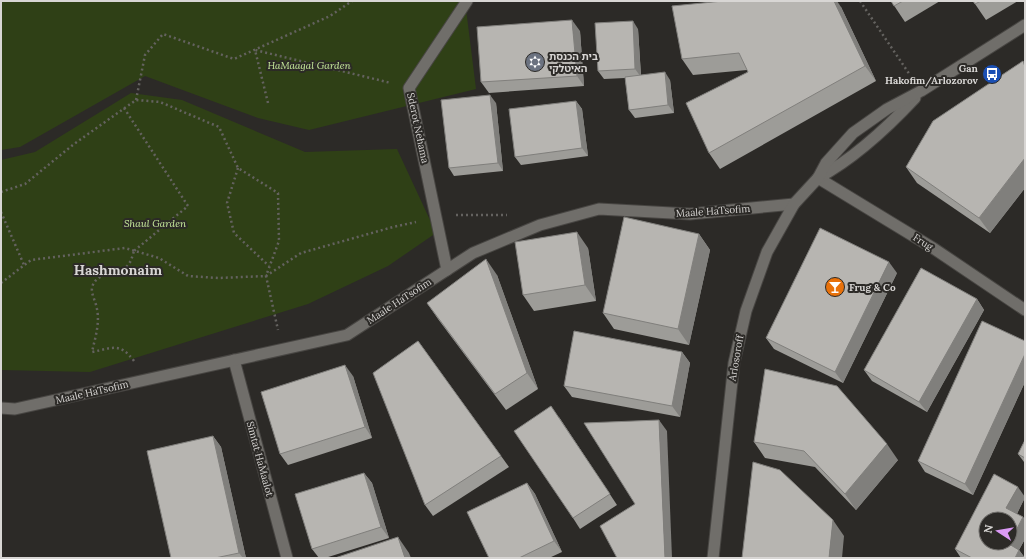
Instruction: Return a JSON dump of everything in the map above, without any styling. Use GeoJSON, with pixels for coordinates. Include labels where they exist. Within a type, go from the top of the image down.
{"type":"FeatureCollection","features":[{"type":"Feature","properties":{"kind":"street","name":"Sderot Nehama"},"geometry":{"type":"LineString","coordinates":[[447,270],[409,88],[467,1]]}},
{"type":"Feature","properties":{"kind":"street","name":"Arlosoroff"},"geometry":{"type":"LineString","coordinates":[[713,558],[735,356],[746,311],[767,252],[794,204],[818,178],[826,163],[853,133],[887,109],[921,91],[1025,25]]}},
{"type":"Feature","properties":{"kind":"street","name":"Arlosoroff"},"geometry":{"type":"LineString","coordinates":[[818,178],[834,169],[866,144],[894,120],[921,91]]}},
{"type":"Feature","properties":{"kind":"street","name":"Frug"},"geometry":{"type":"LineString","coordinates":[[818,178],[933,248],[1025,310]]}},
{"type":"Feature","properties":{"kind":"street","name":"Maale HaTsofim"},"geometry":{"type":"LineString","coordinates":[[1,408],[15,409],[347,335],[473,253],[540,225],[598,209],[690,214],[794,204]]}},
{"type":"Feature","properties":{"kind":"street","name":"Simtat HaMaalot"},"geometry":{"type":"LineString","coordinates":[[234,360],[287,558]]}},
{"type":"Feature","properties":{"kind":"path"},"geometry":{"type":"LineString","coordinates":[[136,100],[145,55],[163,34],[234,59],[330,16],[352,1]]}},
{"type":"Feature","properties":{"kind":"path"},"geometry":{"type":"LineString","coordinates":[[860,1],[921,91]]}},
{"type":"Feature","properties":{"kind":"path"},"geometry":{"type":"LineString","coordinates":[[255,50],[409,88]]}},
{"type":"Feature","properties":{"kind":"path"},"geometry":{"type":"LineString","coordinates":[[255,50],[268,103]]}},
{"type":"Feature","properties":{"kind":"path"},"geometry":{"type":"LineString","coordinates":[[1,192],[25,184],[74,144],[136,100],[160,102],[219,127],[238,168],[278,193],[279,240],[266,276],[282,349]]}},
{"type":"Feature","properties":{"kind":"path"},"geometry":{"type":"LineString","coordinates":[[124,108],[188,206],[134,251],[131,261],[126,268],[101,277],[95,282],[92,288],[98,317],[96,336],[92,352],[120,348],[128,354],[146,379]]}},
{"type":"Feature","properties":{"kind":"path"},"geometry":{"type":"LineString","coordinates":[[238,168],[227,203],[234,233],[269,266]]}},
{"type":"Feature","properties":{"kind":"path"},"geometry":{"type":"LineString","coordinates":[[1,212],[24,265]]}},
{"type":"Feature","properties":{"kind":"path"},"geometry":{"type":"LineString","coordinates":[[1,283],[31,260],[124,248],[159,258],[188,276],[218,278],[266,276],[301,253],[393,227],[460,215],[509,215]]}},
{"type":"Feature","properties":{"kind":"green space","name":"HaMaagal Garden"},"geometry":{"type":"Polygon","coordinates":[[[1,1],[465,1],[476,89],[309,130],[258,118],[145,76],[20,147],[1,150],[1,1]]]}},
{"type":"Feature","properties":{"kind":"green space","name":"Shaul Garden"},"geometry":{"type":"Polygon","coordinates":[[[131,93],[182,100],[305,152],[397,149],[436,233],[388,266],[308,304],[90,372],[1,370],[1,160],[35,152],[131,93]]]}},
{"type":"Feature","properties":{"kind":"building"},"geometry":{"type":"Polygon","coordinates":[[[723,1],[834,1],[865,66],[709,153],[686,103],[748,72],[739,53],[682,59],[672,6],[723,1]]]}},
{"type":"Feature","properties":{"kind":"building"},"geometry":{"type":"Polygon","coordinates":[[[891,1],[903,1],[894,6],[891,1]]]}},
{"type":"Feature","properties":{"kind":"building"},"geometry":{"type":"Polygon","coordinates":[[[973,1],[981,1],[975,4],[973,1]]]}},
{"type":"Feature","properties":{"kind":"building","name":"בית הכנסת האיטלקי"},"geometry":{"type":"Polygon","coordinates":[[[572,20],[577,76],[481,82],[477,27],[572,20]]]}},
{"type":"Feature","properties":{"kind":"building"},"geometry":{"type":"Polygon","coordinates":[[[633,21],[635,69],[598,71],[595,23],[633,21]]]}},
{"type":"Feature","properties":{"kind":"building"},"geometry":{"type":"Polygon","coordinates":[[[1023,61],[1025,67],[1025,158],[979,218],[906,167],[933,121],[1023,61]]]}},
{"type":"Feature","properties":{"kind":"building"},"geometry":{"type":"Polygon","coordinates":[[[665,72],[668,105],[629,110],[625,77],[665,72]]]}},
{"type":"Feature","properties":{"kind":"building"},"geometry":{"type":"Polygon","coordinates":[[[490,95],[498,163],[449,168],[441,100],[490,95]]]}},
{"type":"Feature","properties":{"kind":"building"},"geometry":{"type":"Polygon","coordinates":[[[576,101],[582,148],[515,157],[509,109],[576,101]]]}},
{"type":"Feature","properties":{"kind":"building"},"geometry":{"type":"Polygon","coordinates":[[[624,217],[699,234],[678,329],[603,313],[624,217]]]}},
{"type":"Feature","properties":{"kind":"building"},"geometry":{"type":"Polygon","coordinates":[[[820,228],[889,262],[835,372],[766,338],[820,228]]]}},
{"type":"Feature","properties":{"kind":"building"},"geometry":{"type":"Polygon","coordinates":[[[577,232],[585,285],[523,295],[515,242],[577,232]]]}},
{"type":"Feature","properties":{"kind":"building"},"geometry":{"type":"Polygon","coordinates":[[[486,259],[527,373],[495,394],[427,303],[486,259]]]}},
{"type":"Feature","properties":{"kind":"building"},"geometry":{"type":"Polygon","coordinates":[[[921,268],[977,299],[919,402],[864,370],[921,268]]]}},
{"type":"Feature","properties":{"kind":"building"},"geometry":{"type":"Polygon","coordinates":[[[982,321],[1025,341],[1025,354],[965,484],[918,461],[982,321]]]}},
{"type":"Feature","properties":{"kind":"building"},"geometry":{"type":"Polygon","coordinates":[[[574,331],[682,352],[672,406],[564,386],[574,331]]]}},
{"type":"Feature","properties":{"kind":"building"},"geometry":{"type":"Polygon","coordinates":[[[418,341],[501,456],[425,505],[373,373],[418,341]]]}},
{"type":"Feature","properties":{"kind":"building"},"geometry":{"type":"Polygon","coordinates":[[[345,365],[365,427],[280,454],[261,392],[345,365]]]}},
{"type":"Feature","properties":{"kind":"building"},"geometry":{"type":"Polygon","coordinates":[[[765,369],[837,386],[887,444],[845,494],[804,451],[754,442],[765,369]]]}},
{"type":"Feature","properties":{"kind":"building"},"geometry":{"type":"Polygon","coordinates":[[[551,406],[610,494],[573,518],[514,431],[551,406]]]}},
{"type":"Feature","properties":{"kind":"building"},"geometry":{"type":"Polygon","coordinates":[[[659,420],[665,558],[617,558],[600,526],[635,504],[584,423],[659,420]]]}},
{"type":"Feature","properties":{"kind":"building"},"geometry":{"type":"Polygon","coordinates":[[[213,436],[239,553],[215,558],[171,558],[147,451],[213,436]]]}},
{"type":"Feature","properties":{"kind":"building"},"geometry":{"type":"Polygon","coordinates":[[[1025,440],[1025,458],[1018,454],[1025,440]]]}},
{"type":"Feature","properties":{"kind":"building"},"geometry":{"type":"Polygon","coordinates":[[[753,462],[780,470],[833,520],[829,558],[742,558],[753,462]]]}},
{"type":"Feature","properties":{"kind":"building"},"geometry":{"type":"Polygon","coordinates":[[[364,473],[381,527],[312,549],[295,494],[364,473]]]}},
{"type":"Feature","properties":{"kind":"building"},"geometry":{"type":"Polygon","coordinates":[[[994,474],[1018,487],[1006,508],[1012,511],[978,511],[978,551],[1018,551],[1018,549],[1019,550],[1015,558],[972,558],[955,549],[994,474]]]}},
{"type":"Feature","properties":{"kind":"building"},"geometry":{"type":"Polygon","coordinates":[[[527,483],[554,541],[519,558],[489,558],[467,512],[527,483]]]}},
{"type":"Feature","properties":{"kind":"building"},"geometry":{"type":"Polygon","coordinates":[[[1018,514],[1023,517],[1018,527],[1018,514]]]}},
{"type":"Feature","properties":{"kind":"building"},"geometry":{"type":"Polygon","coordinates":[[[398,537],[405,558],[335,558],[398,537]]]}},
{"type":"Feature","properties":{"kind":"place","name":"בית הכנסת האיטלקי"},"geometry":{"type":"Point","coordinates":[535,62]}},
{"type":"Feature","properties":{"kind":"place","name":"Gan Hakofim/Arlozorov"},"geometry":{"type":"Point","coordinates":[992,74]}},
{"type":"Feature","properties":{"kind":"place","name":"Frug & Co"},"geometry":{"type":"Point","coordinates":[835,287]}},
{"type":"Feature","properties":{"kind":"district","name":"Hashmonaim"},"geometry":{"type":"Point","coordinates":[118,270]}}]}
